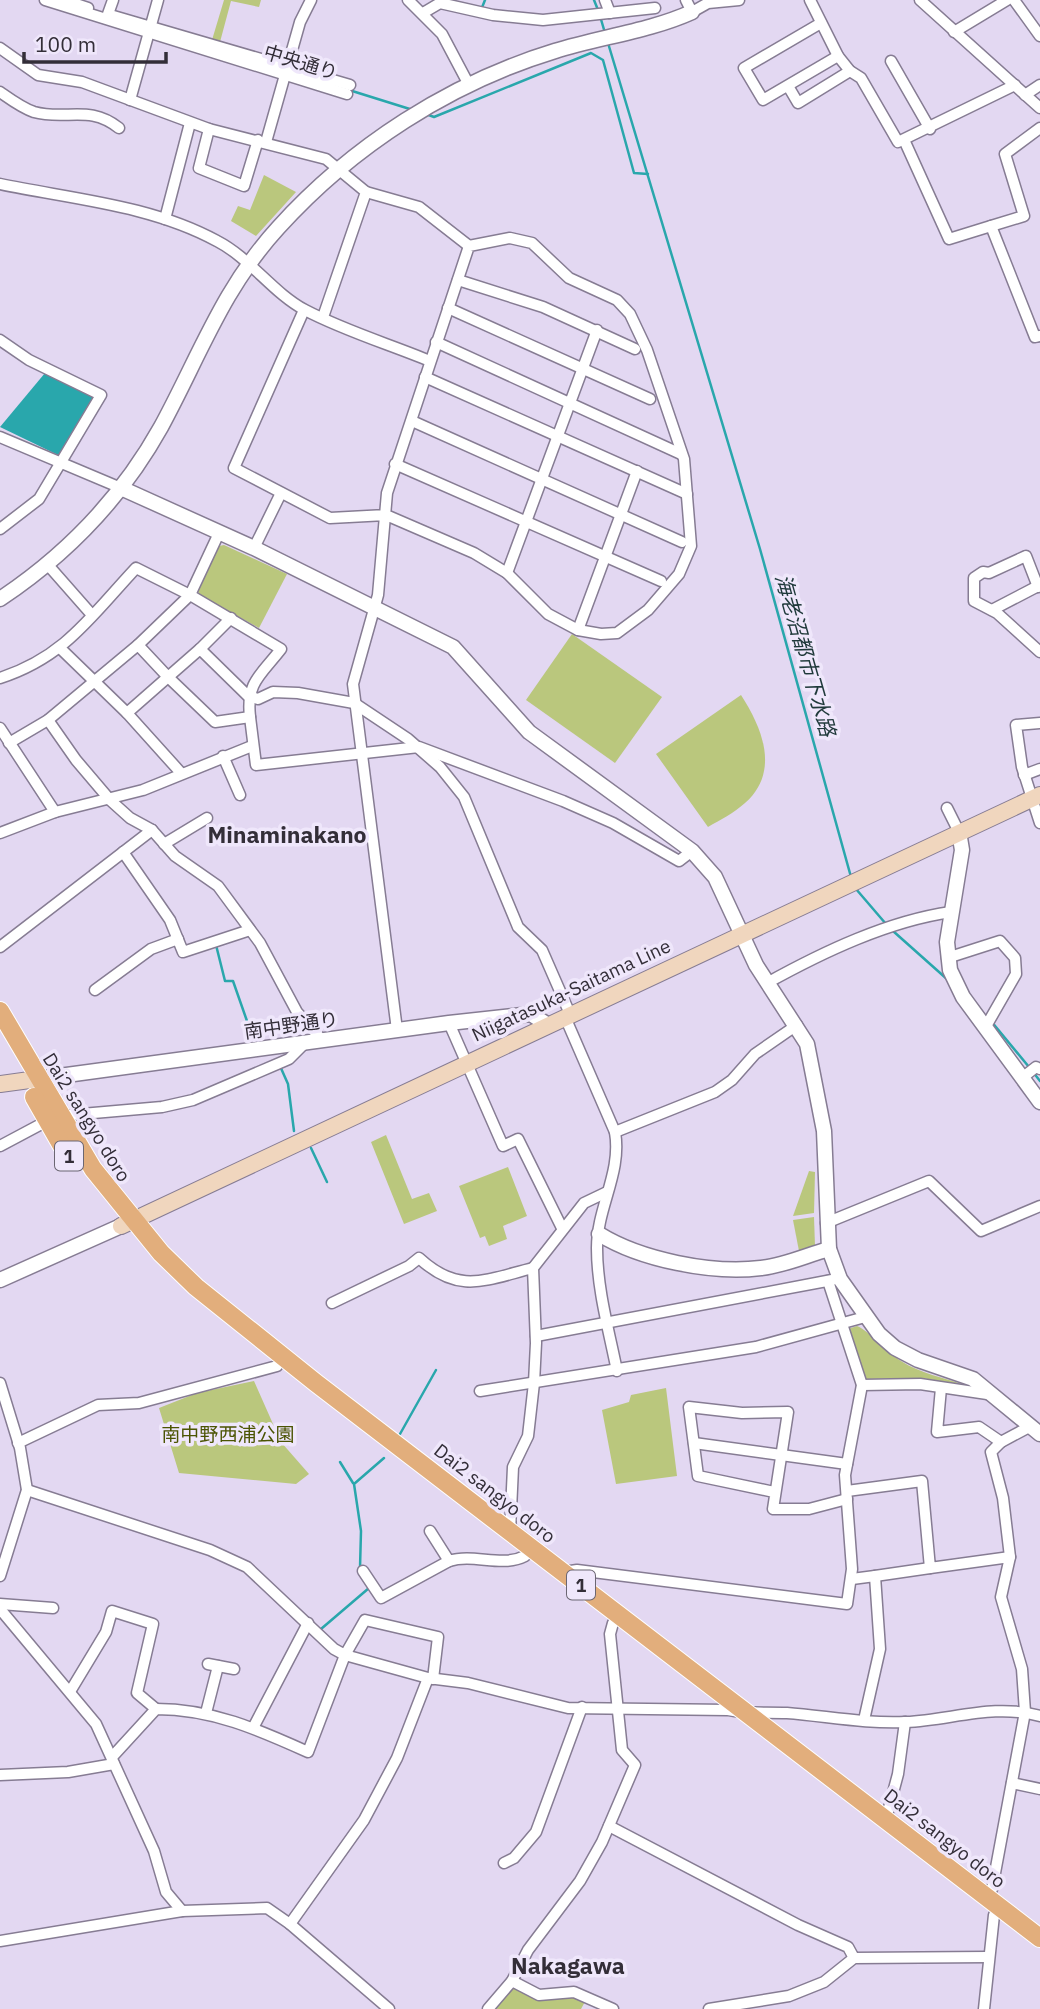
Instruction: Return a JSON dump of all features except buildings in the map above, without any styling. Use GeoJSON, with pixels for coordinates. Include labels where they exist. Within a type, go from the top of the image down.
{"type":"FeatureCollection","features":[{"type":"Feature","properties":{"kind":"main road","name":"Niigatasuka-Saitama Line"},"geometry":{"type":"LineString","coordinates":[[127,1223],[1036,797]]}},
{"type":"Feature","properties":{"kind":"main road","name":"Dai2 sangyo doro"},"geometry":{"type":"LineString","coordinates":[[0,1011],[31,1080]]}},
{"type":"Feature","properties":{"kind":"main road","name":"Dai2 sangyo doro"},"geometry":{"type":"LineString","coordinates":[[0,1035],[53,1118],[93,1170],[127,1223],[189,1294],[277,1366],[1040,1951]]}},
{"type":"Feature","properties":{"kind":"main road"},"geometry":{"type":"LineString","coordinates":[[0,1084],[31,1080]]}},
{"type":"Feature","properties":{"kind":"main road","name":"Dai2 sangyo doro"},"geometry":{"type":"LineString","coordinates":[[127,1223],[232,1318],[1040,1938]]}},
{"type":"Feature","properties":{"kind":"street","name":"中央通り"},"geometry":{"type":"LineString","coordinates":[[46,0],[348,89]]}},
{"type":"Feature","properties":{"kind":"street","name":"中央通り"},"geometry":{"type":"LineString","coordinates":[[64,0],[150,31]]}},
{"type":"Feature","properties":{"kind":"street"},"geometry":{"type":"LineString","coordinates":[[108,14],[113,0]]}},
{"type":"Feature","properties":{"kind":"street"},"geometry":{"type":"LineString","coordinates":[[130,100],[158,0]]}},
{"type":"Feature","properties":{"kind":"street"},"geometry":{"type":"LineString","coordinates":[[209,130],[199,168],[244,186],[286,71],[300,22],[311,0]]}},
{"type":"Feature","properties":{"kind":"street"},"geometry":{"type":"LineString","coordinates":[[605,0],[610,13]]}},
{"type":"Feature","properties":{"kind":"street"},"geometry":{"type":"LineString","coordinates":[[0,599],[48,565],[121,488],[161,427],[207,331],[249,265],[277,229],[341,169],[399,125],[469,85],[556,51],[689,6],[739,0]]}},
{"type":"Feature","properties":{"kind":"street"},"geometry":{"type":"LineString","coordinates":[[810,0],[838,56],[850,71],[862,78],[898,142],[905,142],[1015,85]]}},
{"type":"Feature","properties":{"kind":"street"},"geometry":{"type":"LineString","coordinates":[[919,0],[1040,108]]}},
{"type":"Feature","properties":{"kind":"street"},"geometry":{"type":"LineString","coordinates":[[1014,0],[1040,36]]}},
{"type":"Feature","properties":{"kind":"street"},"geometry":{"type":"LineString","coordinates":[[412,1],[442,34],[469,85]]}},
{"type":"Feature","properties":{"kind":"street"},"geometry":{"type":"LineString","coordinates":[[954,32],[999,2]]}},
{"type":"Feature","properties":{"kind":"street"},"geometry":{"type":"LineString","coordinates":[[423,13],[440,3],[493,15],[543,20],[655,8]]}},
{"type":"Feature","properties":{"kind":"street"},"geometry":{"type":"LineString","coordinates":[[821,23],[744,68],[763,100],[838,56]]}},
{"type":"Feature","properties":{"kind":"street"},"geometry":{"type":"LineString","coordinates":[[0,48],[38,75],[82,82],[209,130],[327,157],[366,192],[419,207],[469,246],[510,238],[532,243],[569,278],[617,300],[630,314],[646,350],[681,454],[688,494],[691,546],[679,575],[632,625],[617,633],[601,634],[578,629],[548,614],[507,573],[474,553],[386,514],[330,517],[234,468],[304,310]]}},
{"type":"Feature","properties":{"kind":"street"},"geometry":{"type":"LineString","coordinates":[[891,61],[930,129]]}},
{"type":"Feature","properties":{"kind":"street"},"geometry":{"type":"LineString","coordinates":[[788,86],[798,103],[850,71]]}},
{"type":"Feature","properties":{"kind":"street"},"geometry":{"type":"LineString","coordinates":[[1025,95],[1040,85]]}},
{"type":"Feature","properties":{"kind":"street"},"geometry":{"type":"LineString","coordinates":[[0,92],[33,111],[93,113],[104,116],[119,128]]}},
{"type":"Feature","properties":{"kind":"street"},"geometry":{"type":"LineString","coordinates":[[165,219],[190,124]]}},
{"type":"Feature","properties":{"kind":"street"},"geometry":{"type":"LineString","coordinates":[[905,142],[949,239],[1024,216],[1005,153],[1040,128]]}},
{"type":"Feature","properties":{"kind":"street"},"geometry":{"type":"LineString","coordinates":[[0,184],[88,199],[165,219],[219,242],[304,310],[430,361]]}},
{"type":"Feature","properties":{"kind":"street"},"geometry":{"type":"LineString","coordinates":[[323,317],[366,192]]}},
{"type":"Feature","properties":{"kind":"street"},"geometry":{"type":"LineString","coordinates":[[991,226],[1035,337],[1040,336]]}},
{"type":"Feature","properties":{"kind":"street"},"geometry":{"type":"LineString","coordinates":[[397,1030],[360,756],[353,684],[374,608],[383,562],[387,492],[469,246]]}},
{"type":"Feature","properties":{"kind":"street"},"geometry":{"type":"LineString","coordinates":[[458,280],[543,307],[635,349]]}},
{"type":"Feature","properties":{"kind":"street"},"geometry":{"type":"LineString","coordinates":[[449,308],[650,399]]}},
{"type":"Feature","properties":{"kind":"street"},"geometry":{"type":"LineString","coordinates":[[507,573],[597,330]]}},
{"type":"Feature","properties":{"kind":"street"},"geometry":{"type":"LineString","coordinates":[[436,342],[681,454]]}},
{"type":"Feature","properties":{"kind":"street"},"geometry":{"type":"LineString","coordinates":[[2,345],[101,396],[39,499],[2,524]]}},
{"type":"Feature","properties":{"kind":"street"},"geometry":{"type":"LineString","coordinates":[[425,377],[688,494]]}},
{"type":"Feature","properties":{"kind":"street"},"geometry":{"type":"LineString","coordinates":[[412,421],[682,542]]}},
{"type":"Feature","properties":{"kind":"street"},"geometry":{"type":"LineString","coordinates":[[0,437],[254,548],[453,647],[529,732],[692,851],[715,877],[767,983],[797,1025],[812,1062],[824,1131],[826,1223],[834,1280],[843,1325],[862,1385],[847,1464],[852,1579],[847,1604],[577,1570],[564,1572]]}},
{"type":"Feature","properties":{"kind":"street"},"geometry":{"type":"LineString","coordinates":[[395,464],[661,581]]}},
{"type":"Feature","properties":{"kind":"street"},"geometry":{"type":"LineString","coordinates":[[578,629],[637,471]]}},
{"type":"Feature","properties":{"kind":"street"},"geometry":{"type":"LineString","coordinates":[[254,548],[281,493]]}},
{"type":"Feature","properties":{"kind":"street"},"geometry":{"type":"LineString","coordinates":[[0,753],[96,683],[190,595],[219,533]]}},
{"type":"Feature","properties":{"kind":"street"},"geometry":{"type":"LineString","coordinates":[[992,610],[1039,586],[1026,556],[974,578],[974,601],[992,610],[1040,652]]}},
{"type":"Feature","properties":{"kind":"street"},"geometry":{"type":"LineString","coordinates":[[48,565],[92,615]]}},
{"type":"Feature","properties":{"kind":"street"},"geometry":{"type":"LineString","coordinates":[[0,678],[28,669],[61,649],[136,568],[190,595],[281,649],[251,687],[248,696],[256,765],[360,756],[419,747],[563,801],[613,823],[679,861],[692,851]]}},
{"type":"Feature","properties":{"kind":"street"},"geometry":{"type":"LineString","coordinates":[[127,713],[231,618]]}},
{"type":"Feature","properties":{"kind":"street"},"geometry":{"type":"LineString","coordinates":[[138,645],[215,722],[250,717]]}},
{"type":"Feature","properties":{"kind":"street"},"geometry":{"type":"LineString","coordinates":[[61,649],[127,713],[181,773]]}},
{"type":"Feature","properties":{"kind":"street"},"geometry":{"type":"LineString","coordinates":[[200,649],[248,696],[258,699],[273,692],[298,693],[354,703],[419,747],[454,782],[464,797],[518,927],[542,950],[615,1132],[618,1153],[614,1177],[607,1192],[597,1247],[617,1371]]}},
{"type":"Feature","properties":{"kind":"street"},"geometry":{"type":"LineString","coordinates":[[48,720],[76,760],[110,800],[130,818],[152,830],[175,856],[218,886],[250,930],[296,1012],[322,1040]]}},
{"type":"Feature","properties":{"kind":"street"},"geometry":{"type":"LineString","coordinates":[[1040,723],[1016,725],[1024,775],[1036,797],[1040,823]]}},
{"type":"Feature","properties":{"kind":"street"},"geometry":{"type":"LineString","coordinates":[[0,728],[55,812]]}},
{"type":"Feature","properties":{"kind":"street"},"geometry":{"type":"LineString","coordinates":[[0,834],[55,812],[110,800],[252,746]]}},
{"type":"Feature","properties":{"kind":"street"},"geometry":{"type":"LineString","coordinates":[[223,756],[240,795]]}},
{"type":"Feature","properties":{"kind":"street"},"geometry":{"type":"LineString","coordinates":[[1024,775],[1040,769]]}},
{"type":"Feature","properties":{"kind":"street"},"geometry":{"type":"LineString","coordinates":[[947,808],[959,832],[962,850],[951,912],[947,958],[954,981],[1040,1102]]}},
{"type":"Feature","properties":{"kind":"street"},"geometry":{"type":"LineString","coordinates":[[164,844],[207,818]]}},
{"type":"Feature","properties":{"kind":"street"},"geometry":{"type":"LineString","coordinates":[[0,947],[152,830]]}},
{"type":"Feature","properties":{"kind":"street"},"geometry":{"type":"LineString","coordinates":[[124,852],[170,920],[183,952],[250,930]]}},
{"type":"Feature","properties":{"kind":"street"},"geometry":{"type":"LineString","coordinates":[[767,983],[820,955],[919,918],[951,912]]}},
{"type":"Feature","properties":{"kind":"street"},"geometry":{"type":"LineString","coordinates":[[95,990],[151,949],[178,939]]}},
{"type":"Feature","properties":{"kind":"street"},"geometry":{"type":"LineString","coordinates":[[947,958],[1000,941],[1015,958],[1016,974],[985,1028]]}},
{"type":"Feature","properties":{"kind":"street","name":"南中野通り"},"geometry":{"type":"LineString","coordinates":[[31,1080],[531,1014],[548,1025]]}},
{"type":"Feature","properties":{"kind":"street"},"geometry":{"type":"LineString","coordinates":[[449,1023],[503,1146],[518,1139],[562,1228]]}},
{"type":"Feature","properties":{"kind":"street"},"geometry":{"type":"LineString","coordinates":[[615,1132],[715,1092],[732,1080],[755,1054],[797,1025]]}},
{"type":"Feature","properties":{"kind":"street"},"geometry":{"type":"LineString","coordinates":[[0,1146],[53,1118],[162,1107],[193,1100],[289,1059],[305,1043]]}},
{"type":"Feature","properties":{"kind":"street"},"geometry":{"type":"LineString","coordinates":[[1022,1078],[1036,1067],[1040,1069]]}},
{"type":"Feature","properties":{"kind":"street"},"geometry":{"type":"LineString","coordinates":[[826,1223],[929,1181],[981,1231],[1040,1206]]}},
{"type":"Feature","properties":{"kind":"street"},"geometry":{"type":"LineString","coordinates":[[510,1532],[513,1467],[528,1436],[534,1383],[536,1336],[533,1268],[584,1203],[607,1192]]}},
{"type":"Feature","properties":{"kind":"street"},"geometry":{"type":"LineString","coordinates":[[0,1280],[127,1223]]}},
{"type":"Feature","properties":{"kind":"street"},"geometry":{"type":"LineString","coordinates":[[599,1234],[618,1246],[709,1269],[763,1268],[829,1249]]}},
{"type":"Feature","properties":{"kind":"street"},"geometry":{"type":"LineString","coordinates":[[332,1303],[409,1266],[419,1258],[438,1276],[467,1282],[533,1268]]}},
{"type":"Feature","properties":{"kind":"street"},"geometry":{"type":"LineString","coordinates":[[536,1336],[834,1280]]}},
{"type":"Feature","properties":{"kind":"street"},"geometry":{"type":"LineString","coordinates":[[834,1280],[895,1348],[918,1360],[973,1379],[1035,1430]]}},
{"type":"Feature","properties":{"kind":"street"},"geometry":{"type":"LineString","coordinates":[[480,1391],[756,1347],[865,1317]]}},
{"type":"Feature","properties":{"kind":"street"},"geometry":{"type":"LineString","coordinates":[[18,1443],[98,1405],[139,1403],[277,1366]]}},
{"type":"Feature","properties":{"kind":"street"},"geometry":{"type":"LineString","coordinates":[[0,1382],[18,1443],[27,1490],[0,1576]]}},
{"type":"Feature","properties":{"kind":"street"},"geometry":{"type":"LineString","coordinates":[[862,1385],[920,1384],[994,1395]]}},
{"type":"Feature","properties":{"kind":"street"},"geometry":{"type":"LineString","coordinates":[[941,1388],[937,1432],[979,1427],[1001,1442]]}},
{"type":"Feature","properties":{"kind":"street"},"geometry":{"type":"LineString","coordinates":[[774,1492],[698,1476],[689,1407],[742,1413],[788,1412],[773,1509],[809,1509],[847,1495],[922,1481],[930,1568]]}},
{"type":"Feature","properties":{"kind":"street"},"geometry":{"type":"LineString","coordinates":[[987,1897],[992,1889],[1025,1712],[1022,1669],[1000,1597],[1010,1557],[1003,1498],[991,1452],[1001,1442],[1035,1430]]}},
{"type":"Feature","properties":{"kind":"street"},"geometry":{"type":"LineString","coordinates":[[694,1443],[847,1464]]}},
{"type":"Feature","properties":{"kind":"street"},"geometry":{"type":"LineString","coordinates":[[27,1490],[210,1550],[247,1567],[334,1649],[345,1655],[431,1678],[480,1685],[568,1708],[728,1710],[749,1714],[784,1713],[905,1722],[989,1711],[1025,1712],[1040,1716]]}},
{"type":"Feature","properties":{"kind":"street"},"geometry":{"type":"LineString","coordinates":[[430,1531],[449,1561]]}},
{"type":"Feature","properties":{"kind":"street"},"geometry":{"type":"LineString","coordinates":[[363,1571],[381,1598],[449,1561],[469,1557],[514,1561],[525,1556]]}},
{"type":"Feature","properties":{"kind":"street"},"geometry":{"type":"LineString","coordinates":[[852,1579],[1010,1557]]}},
{"type":"Feature","properties":{"kind":"street"},"geometry":{"type":"LineString","coordinates":[[864,1720],[880,1649],[875,1576]]}},
{"type":"Feature","properties":{"kind":"street"},"geometry":{"type":"LineString","coordinates":[[0,1606],[53,1608]]}},
{"type":"Feature","properties":{"kind":"street"},"geometry":{"type":"LineString","coordinates":[[0,1606],[96,1724],[154,1851],[166,1892],[182,1910]]}},
{"type":"Feature","properties":{"kind":"street"},"geometry":{"type":"LineString","coordinates":[[71,1690],[106,1632],[112,1611],[153,1624],[137,1693],[156,1709],[206,1713],[253,1728],[308,1752],[345,1655],[365,1620],[438,1637],[431,1678],[397,1758],[364,1820],[290,1924]]}},
{"type":"Feature","properties":{"kind":"street"},"geometry":{"type":"LineString","coordinates":[[253,1728],[308,1623]]}},
{"type":"Feature","properties":{"kind":"street"},"geometry":{"type":"LineString","coordinates":[[488,2009],[512,1981],[528,1950],[580,1881],[609,1826],[635,1765],[622,1750],[610,1634],[613,1623]]}},
{"type":"Feature","properties":{"kind":"street"},"geometry":{"type":"LineString","coordinates":[[206,1713],[213,1665],[234,1669]]}},
{"type":"Feature","properties":{"kind":"street"},"geometry":{"type":"LineString","coordinates":[[504,1863],[514,1858],[536,1832],[582,1707]]}},
{"type":"Feature","properties":{"kind":"street"},"geometry":{"type":"LineString","coordinates":[[0,1775],[68,1772],[113,1760],[156,1709]]}},
{"type":"Feature","properties":{"kind":"street"},"geometry":{"type":"LineString","coordinates":[[886,1819],[898,1774],[905,1722]]}},
{"type":"Feature","properties":{"kind":"street"},"geometry":{"type":"LineString","coordinates":[[1012,1783],[1040,1789]]}},
{"type":"Feature","properties":{"kind":"street"},"geometry":{"type":"LineString","coordinates":[[609,1826],[848,1947],[854,1958]]}},
{"type":"Feature","properties":{"kind":"street"},"geometry":{"type":"LineString","coordinates":[[0,1941],[182,1910],[267,1908],[290,1924],[388,2009]]}},
{"type":"Feature","properties":{"kind":"street"},"geometry":{"type":"LineString","coordinates":[[984,2009],[994,1916]]}},
{"type":"Feature","properties":{"kind":"street"},"geometry":{"type":"LineString","coordinates":[[709,2009],[789,1996],[824,1982],[854,1958],[988,1957]]}},
{"type":"Feature","properties":{"kind":"street"},"geometry":{"type":"LineString","coordinates":[[512,1981],[539,1996],[574,1992],[613,2009]]}},
{"type":"Feature","properties":{"kind":"street"},"geometry":{"type":"LineString","coordinates":[[772,2009],[789,1996]]}},
{"type":"Feature","properties":{"kind":"green space"},"geometry":{"type":"Polygon","coordinates":[[[224,0],[261,0],[259,7],[231,1],[220,42],[212,40],[224,0]]]}},
{"type":"Feature","properties":{"kind":"green space"},"geometry":{"type":"Polygon","coordinates":[[[264,175],[296,192],[256,236],[231,221],[238,206],[250,210],[264,175]]]}},
{"type":"Feature","properties":{"kind":"green space"},"geometry":{"type":"Polygon","coordinates":[[[224,545],[287,574],[259,628],[199,595],[198,590],[219,546],[224,545]]]}},
{"type":"Feature","properties":{"kind":"green space"},"geometry":{"type":"Polygon","coordinates":[[[572,634],[662,697],[615,763],[526,700],[572,634]]]}},
{"type":"Feature","properties":{"kind":"green space"},"geometry":{"type":"Polygon","coordinates":[[[741,695],[761,736],[765,764],[762,778],[756,791],[745,803],[708,827],[656,754],[741,695]]]}},
{"type":"Feature","properties":{"kind":"green space"},"geometry":{"type":"Polygon","coordinates":[[[386,1135],[412,1199],[429,1193],[437,1211],[404,1224],[371,1142],[386,1135]]]}},
{"type":"Feature","properties":{"kind":"green space"},"geometry":{"type":"Polygon","coordinates":[[[508,1167],[527,1216],[503,1226],[507,1239],[489,1246],[485,1236],[480,1238],[459,1186],[508,1167]]]}},
{"type":"Feature","properties":{"kind":"green space"},"geometry":{"type":"Polygon","coordinates":[[[809,1171],[815,1172],[814,1213],[793,1216],[809,1171]]]}},
{"type":"Feature","properties":{"kind":"green space"},"geometry":{"type":"Polygon","coordinates":[[[814,1217],[815,1246],[799,1251],[793,1220],[814,1217]]]}},
{"type":"Feature","properties":{"kind":"green space"},"geometry":{"type":"Polygon","coordinates":[[[857,1326],[908,1365],[965,1385],[922,1378],[866,1379],[848,1329],[857,1326]]]}},
{"type":"Feature","properties":{"kind":"green space","name":"南中野西浦公園"},"geometry":{"type":"Polygon","coordinates":[[[254,1381],[281,1442],[309,1474],[296,1484],[179,1473],[159,1408],[197,1393],[254,1381]]]}},
{"type":"Feature","properties":{"kind":"green space"},"geometry":{"type":"Polygon","coordinates":[[[666,1388],[677,1476],[616,1484],[602,1410],[629,1402],[631,1395],[666,1388]]]}},
{"type":"Feature","properties":{"kind":"green space"},"geometry":{"type":"Polygon","coordinates":[[[513,1985],[528,1994],[564,1993],[587,1998],[581,2009],[492,2009],[513,1985]]]}},
{"type":"Feature","properties":{"kind":"shaded area"},"geometry":{"type":"Polygon","coordinates":[[[45,373],[94,397],[60,456],[0,427],[45,373]]]}},
{"type":"Feature","properties":{"kind":"waterway"},"geometry":{"type":"LineString","coordinates":[[481,10],[485,0]]}},
{"type":"Feature","properties":{"kind":"waterway"},"geometry":{"type":"LineString","coordinates":[[594,0],[598,10]]}},
{"type":"Feature","properties":{"kind":"waterway"},"geometry":{"type":"LineString","coordinates":[[600,16],[605,33]]}},
{"type":"Feature","properties":{"kind":"waterway","name":"海老沼都市下水路"},"geometry":{"type":"LineString","coordinates":[[608,43],[760,549],[851,877]]}},
{"type":"Feature","properties":{"kind":"waterway"},"geometry":{"type":"LineString","coordinates":[[426,114],[434,117],[591,53],[603,60],[634,173],[648,174]]}},
{"type":"Feature","properties":{"kind":"waterway"},"geometry":{"type":"LineString","coordinates":[[349,90],[413,110]]}},
{"type":"Feature","properties":{"kind":"waterway","name":"海老沼都市下水路"},"geometry":{"type":"LineString","coordinates":[[856,889],[886,924]]}},
{"type":"Feature","properties":{"kind":"waterway","name":"海老沼都市下水路"},"geometry":{"type":"LineString","coordinates":[[893,931],[948,980]]}},
{"type":"Feature","properties":{"kind":"waterway"},"geometry":{"type":"LineString","coordinates":[[216,945],[225,981],[233,981],[247,1021],[261,1040]]}},
{"type":"Feature","properties":{"kind":"waterway","name":"海老沼都市下水路"},"geometry":{"type":"LineString","coordinates":[[991,1021],[1029,1067]]}},
{"type":"Feature","properties":{"kind":"waterway"},"geometry":{"type":"LineString","coordinates":[[280,1066],[288,1084],[294,1131]]}},
{"type":"Feature","properties":{"kind":"waterway","name":"海老沼都市下水路"},"geometry":{"type":"LineString","coordinates":[[1033,1072],[1040,1081]]}},
{"type":"Feature","properties":{"kind":"waterway"},"geometry":{"type":"LineString","coordinates":[[311,1148],[327,1182]]}},
{"type":"Feature","properties":{"kind":"waterway"},"geometry":{"type":"LineString","coordinates":[[400,1434],[436,1370]]}},
{"type":"Feature","properties":{"kind":"waterway"},"geometry":{"type":"LineString","coordinates":[[360,1568],[361,1531],[354,1484],[384,1458]]}},
{"type":"Feature","properties":{"kind":"waterway"},"geometry":{"type":"LineString","coordinates":[[340,1462],[353,1483]]}},
{"type":"Feature","properties":{"kind":"waterway"},"geometry":{"type":"LineString","coordinates":[[321,1629],[369,1588]]}},
{"type":"Feature","properties":{"kind":"district","name":"Minaminakano"},"geometry":{"type":"Point","coordinates":[287,834]}},
{"type":"Feature","properties":{"kind":"district","name":"Nakagawa"},"geometry":{"type":"Point","coordinates":[568,1965]}}]}
